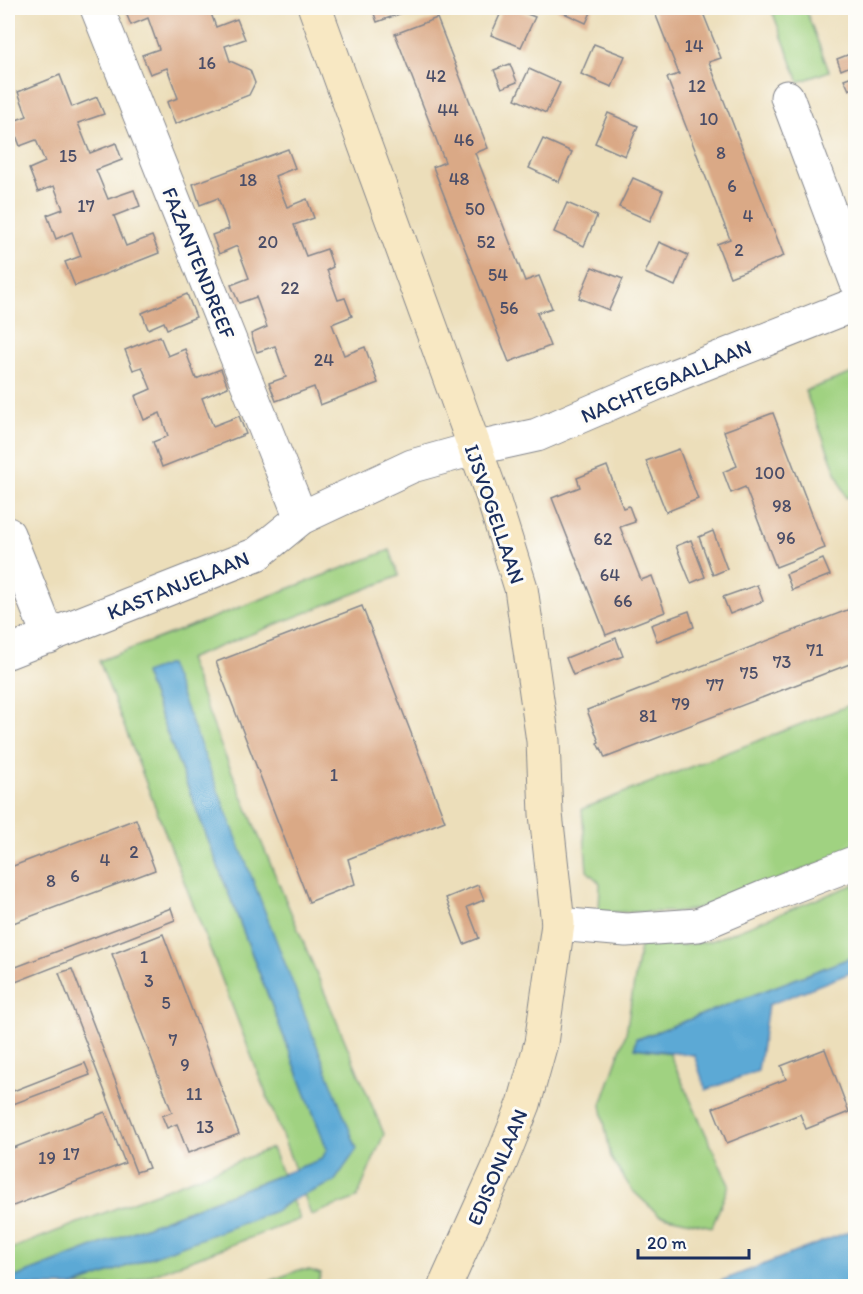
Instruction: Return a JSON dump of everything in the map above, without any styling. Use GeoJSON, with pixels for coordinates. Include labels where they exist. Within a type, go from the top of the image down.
{"type":"FeatureCollection","features":[{"type":"Feature","properties":{"kind":"street","name":"FAZANTENDREEF"},"geometry":{"type":"LineString","coordinates":[[97,8],[301,518]]}},
{"type":"Feature","properties":{"kind":"street","name":"IJSVOGELLAAN"},"geometry":{"type":"LineString","coordinates":[[315,8],[473,448],[492,495],[521,588],[543,741],[546,814],[558,924],[540,1043]]}},
{"type":"Feature","properties":{"kind":"street"},"geometry":{"type":"LineString","coordinates":[[787,97],[855,281]]}},
{"type":"Feature","properties":{"kind":"street","name":"NACHTEGAALLAAN"},"geometry":{"type":"LineString","coordinates":[[473,448],[537,435],[676,375],[855,304]]}},
{"type":"Feature","properties":{"kind":"street","name":"KASTANJELAAN"},"geometry":{"type":"LineString","coordinates":[[8,652],[257,555],[301,518],[412,466],[473,448]]}},
{"type":"Feature","properties":{"kind":"street"},"geometry":{"type":"LineString","coordinates":[[8,534],[49,637]]}},
{"type":"Feature","properties":{"kind":"street"},"geometry":{"type":"LineString","coordinates":[[558,924],[626,930],[698,925],[855,862]]}},
{"type":"Feature","properties":{"kind":"street","name":"EDISONLAAN"},"geometry":{"type":"LineString","coordinates":[[444,1287],[500,1164],[524,1104],[540,1043]]}},
{"type":"Feature","properties":{"kind":"green space"},"geometry":{"type":"Polygon","coordinates":[[[771,8],[805,8],[829,71],[799,82],[771,8]]]}},
{"type":"Feature","properties":{"kind":"green space"},"geometry":{"type":"Polygon","coordinates":[[[855,372],[855,494],[846,498],[805,391],[855,372]]]}},
{"type":"Feature","properties":{"kind":"green space"},"geometry":{"type":"Polygon","coordinates":[[[390,550],[399,576],[188,659],[221,746],[384,1134],[357,1198],[311,1215],[304,1195],[334,1182],[357,1149],[144,674],[327,1149],[322,1159],[295,1169],[99,661],[390,550]]]}},
{"type":"Feature","properties":{"kind":"green space"},"geometry":{"type":"Polygon","coordinates":[[[855,703],[855,850],[720,902],[682,912],[599,912],[600,883],[587,871],[582,809],[855,703]]]}},
{"type":"Feature","properties":{"kind":"green space"},"geometry":{"type":"Polygon","coordinates":[[[855,884],[855,956],[636,1038],[635,1048],[669,1053],[729,1185],[712,1227],[659,1215],[632,1190],[611,1158],[601,1105],[626,1033],[640,946],[682,945],[711,941],[855,884]]]}},
{"type":"Feature","properties":{"kind":"green space"},"geometry":{"type":"Polygon","coordinates":[[[272,1148],[282,1174],[8,1280],[8,1250],[272,1148]]]}},
{"type":"Feature","properties":{"kind":"green space"},"geometry":{"type":"Polygon","coordinates":[[[292,1200],[300,1219],[122,1286],[74,1286],[275,1211],[292,1200]]]}},
{"type":"Feature","properties":{"kind":"green space"},"geometry":{"type":"Polygon","coordinates":[[[299,1270],[321,1274],[316,1286],[257,1286],[299,1270]]]}},
{"type":"Feature","properties":{"kind":"water"},"geometry":{"type":"Polygon","coordinates":[[[169,664],[357,1149],[334,1182],[292,1200],[275,1211],[74,1286],[8,1286],[8,1280],[322,1159],[327,1149],[144,673],[169,664]]]}},
{"type":"Feature","properties":{"kind":"water"},"geometry":{"type":"Polygon","coordinates":[[[855,956],[855,971],[768,1005],[758,1071],[706,1090],[694,1055],[635,1048],[636,1038],[855,956]]]}},
{"type":"Feature","properties":{"kind":"water"},"geometry":{"type":"Polygon","coordinates":[[[855,1229],[855,1286],[708,1286],[855,1229]]]}},
{"type":"Feature","properties":{"kind":"building"},"geometry":{"type":"Polygon","coordinates":[[[124,8],[209,8],[216,27],[237,19],[245,39],[225,46],[230,61],[250,70],[255,83],[249,95],[175,124],[167,102],[178,98],[167,68],[150,74],[142,55],[159,49],[148,18],[131,25],[124,8]]]}},
{"type":"Feature","properties":{"kind":"building"},"geometry":{"type":"Polygon","coordinates":[[[372,8],[416,8],[377,22],[372,8]]]}},
{"type":"Feature","properties":{"kind":"building"},"geometry":{"type":"Polygon","coordinates":[[[503,8],[511,8],[535,17],[521,47],[491,35],[503,8]]]}},
{"type":"Feature","properties":{"kind":"building"},"geometry":{"type":"Polygon","coordinates":[[[558,8],[593,8],[586,23],[557,10],[558,8]]]}},
{"type":"Feature","properties":{"kind":"building"},"geometry":{"type":"Polygon","coordinates":[[[653,8],[701,8],[721,58],[709,62],[784,256],[730,277],[717,244],[730,239],[667,78],[679,74],[653,8]]]}},
{"type":"Feature","properties":{"kind":"building"},"geometry":{"type":"Polygon","coordinates":[[[437,18],[488,148],[475,153],[525,281],[539,276],[552,308],[537,313],[550,346],[509,362],[433,167],[445,162],[395,34],[437,18]]]}},
{"type":"Feature","properties":{"kind":"building"},"geometry":{"type":"Polygon","coordinates":[[[594,44],[625,56],[612,87],[581,74],[594,44]]]}},
{"type":"Feature","properties":{"kind":"building"},"geometry":{"type":"Polygon","coordinates":[[[855,52],[855,64],[841,70],[837,59],[855,52]]]}},
{"type":"Feature","properties":{"kind":"building"},"geometry":{"type":"Polygon","coordinates":[[[510,64],[517,82],[502,88],[494,70],[510,64]]]}},
{"type":"Feature","properties":{"kind":"building"},"geometry":{"type":"Polygon","coordinates":[[[529,69],[560,83],[546,113],[515,99],[529,69]]]}},
{"type":"Feature","properties":{"kind":"building"},"geometry":{"type":"Polygon","coordinates":[[[60,75],[72,107],[97,97],[104,114],[78,123],[90,153],[116,143],[122,160],[96,170],[108,199],[134,190],[140,206],[114,216],[126,246],[152,236],[159,253],[75,286],[65,262],[81,256],[72,232],[56,239],[47,215],[63,209],[54,186],[38,192],[29,169],[45,162],[36,140],[20,146],[11,122],[27,116],[18,92],[60,75]]]}},
{"type":"Feature","properties":{"kind":"building"},"geometry":{"type":"Polygon","coordinates":[[[855,75],[855,87],[849,90],[844,79],[855,75]]]}},
{"type":"Feature","properties":{"kind":"building"},"geometry":{"type":"Polygon","coordinates":[[[608,113],[638,126],[625,156],[595,143],[608,113]]]}},
{"type":"Feature","properties":{"kind":"building"},"geometry":{"type":"Polygon","coordinates":[[[543,139],[572,152],[559,182],[529,168],[543,139]]]}},
{"type":"Feature","properties":{"kind":"building"},"geometry":{"type":"Polygon","coordinates":[[[288,149],[295,168],[275,176],[287,207],[307,199],[314,218],[294,225],[306,256],[327,249],[333,267],[327,270],[338,300],[345,298],[352,316],[332,324],[344,355],[365,347],[378,383],[320,405],[314,387],[276,401],[269,383],[286,377],[275,346],[257,352],[251,334],[267,327],[256,297],[239,303],[231,285],[249,278],[237,246],[219,254],[212,235],[229,229],[218,198],[200,205],[193,184],[288,149]]]}},
{"type":"Feature","properties":{"kind":"building"},"geometry":{"type":"Polygon","coordinates":[[[633,178],[663,191],[650,221],[619,207],[633,178]]]}},
{"type":"Feature","properties":{"kind":"building"},"geometry":{"type":"Polygon","coordinates":[[[567,203],[597,216],[584,246],[554,232],[567,203]]]}},
{"type":"Feature","properties":{"kind":"building"},"geometry":{"type":"Polygon","coordinates":[[[659,242],[688,255],[675,286],[645,273],[659,242]]]}},
{"type":"Feature","properties":{"kind":"building"},"geometry":{"type":"Polygon","coordinates":[[[592,267],[623,279],[609,310],[579,298],[592,267]]]}},
{"type":"Feature","properties":{"kind":"building"},"geometry":{"type":"Polygon","coordinates":[[[187,294],[196,317],[167,329],[164,322],[148,329],[142,313],[187,294]]]}},
{"type":"Feature","properties":{"kind":"building"},"geometry":{"type":"Polygon","coordinates":[[[160,336],[168,356],[185,349],[196,379],[221,369],[228,387],[202,398],[213,426],[239,416],[246,434],[162,467],[153,442],[168,436],[160,413],[144,420],[135,396],[151,389],[142,367],[133,370],[125,350],[160,336]]]}},
{"type":"Feature","properties":{"kind":"building"},"geometry":{"type":"Polygon","coordinates":[[[773,413],[825,548],[776,567],[745,487],[731,493],[723,472],[737,466],[724,431],[773,413]]]}},
{"type":"Feature","properties":{"kind":"building"},"geometry":{"type":"Polygon","coordinates":[[[679,449],[698,499],[666,512],[646,461],[679,449]]]}},
{"type":"Feature","properties":{"kind":"building"},"geometry":{"type":"Polygon","coordinates":[[[607,466],[623,508],[629,506],[635,522],[620,527],[641,580],[652,576],[665,612],[606,635],[552,498],[580,487],[577,478],[607,466]]]}},
{"type":"Feature","properties":{"kind":"building"},"geometry":{"type":"Polygon","coordinates":[[[713,531],[727,569],[713,575],[699,537],[713,531]]]}},
{"type":"Feature","properties":{"kind":"building"},"geometry":{"type":"Polygon","coordinates":[[[691,540],[705,577],[691,583],[676,546],[691,540]]]}},
{"type":"Feature","properties":{"kind":"building"},"geometry":{"type":"Polygon","coordinates":[[[823,559],[830,575],[792,590],[786,574],[823,559]]]}},
{"type":"Feature","properties":{"kind":"building"},"geometry":{"type":"Polygon","coordinates":[[[757,585],[763,601],[730,614],[723,597],[757,585]]]}},
{"type":"Feature","properties":{"kind":"building"},"geometry":{"type":"Polygon","coordinates":[[[362,606],[445,821],[348,859],[355,884],[309,902],[216,662],[362,606]]]}},
{"type":"Feature","properties":{"kind":"building"},"geometry":{"type":"Polygon","coordinates":[[[855,607],[855,662],[605,758],[597,743],[599,742],[587,710],[855,607]]]}},
{"type":"Feature","properties":{"kind":"building"},"geometry":{"type":"Polygon","coordinates":[[[689,611],[694,627],[657,641],[651,625],[689,611]]]}},
{"type":"Feature","properties":{"kind":"building"},"geometry":{"type":"Polygon","coordinates":[[[616,638],[623,656],[573,675],[566,658],[616,638]]]}},
{"type":"Feature","properties":{"kind":"building"},"geometry":{"type":"Polygon","coordinates":[[[136,819],[155,870],[8,925],[8,868],[136,819]]]}},
{"type":"Feature","properties":{"kind":"building"},"geometry":{"type":"Polygon","coordinates":[[[478,885],[484,900],[467,907],[479,938],[464,944],[446,898],[478,885]]]}},
{"type":"Feature","properties":{"kind":"building"},"geometry":{"type":"Polygon","coordinates":[[[171,908],[175,920],[8,985],[8,970],[171,908]]]}},
{"type":"Feature","properties":{"kind":"building"},"geometry":{"type":"Polygon","coordinates":[[[163,934],[239,1134],[188,1153],[177,1124],[167,1128],[162,1116],[172,1112],[112,954],[163,934]]]}},
{"type":"Feature","properties":{"kind":"building"},"geometry":{"type":"Polygon","coordinates":[[[72,969],[149,1168],[136,1172],[59,973],[72,969]]]}},
{"type":"Feature","properties":{"kind":"building"},"geometry":{"type":"Polygon","coordinates":[[[825,1049],[849,1112],[806,1129],[800,1114],[727,1143],[713,1108],[786,1079],[781,1066],[825,1049]]]}},
{"type":"Feature","properties":{"kind":"building"},"geometry":{"type":"Polygon","coordinates":[[[85,1063],[90,1075],[8,1106],[8,1093],[85,1063]]]}},
{"type":"Feature","properties":{"kind":"building"},"geometry":{"type":"Polygon","coordinates":[[[105,1112],[125,1163],[8,1208],[8,1150],[105,1112]]]}}]}
